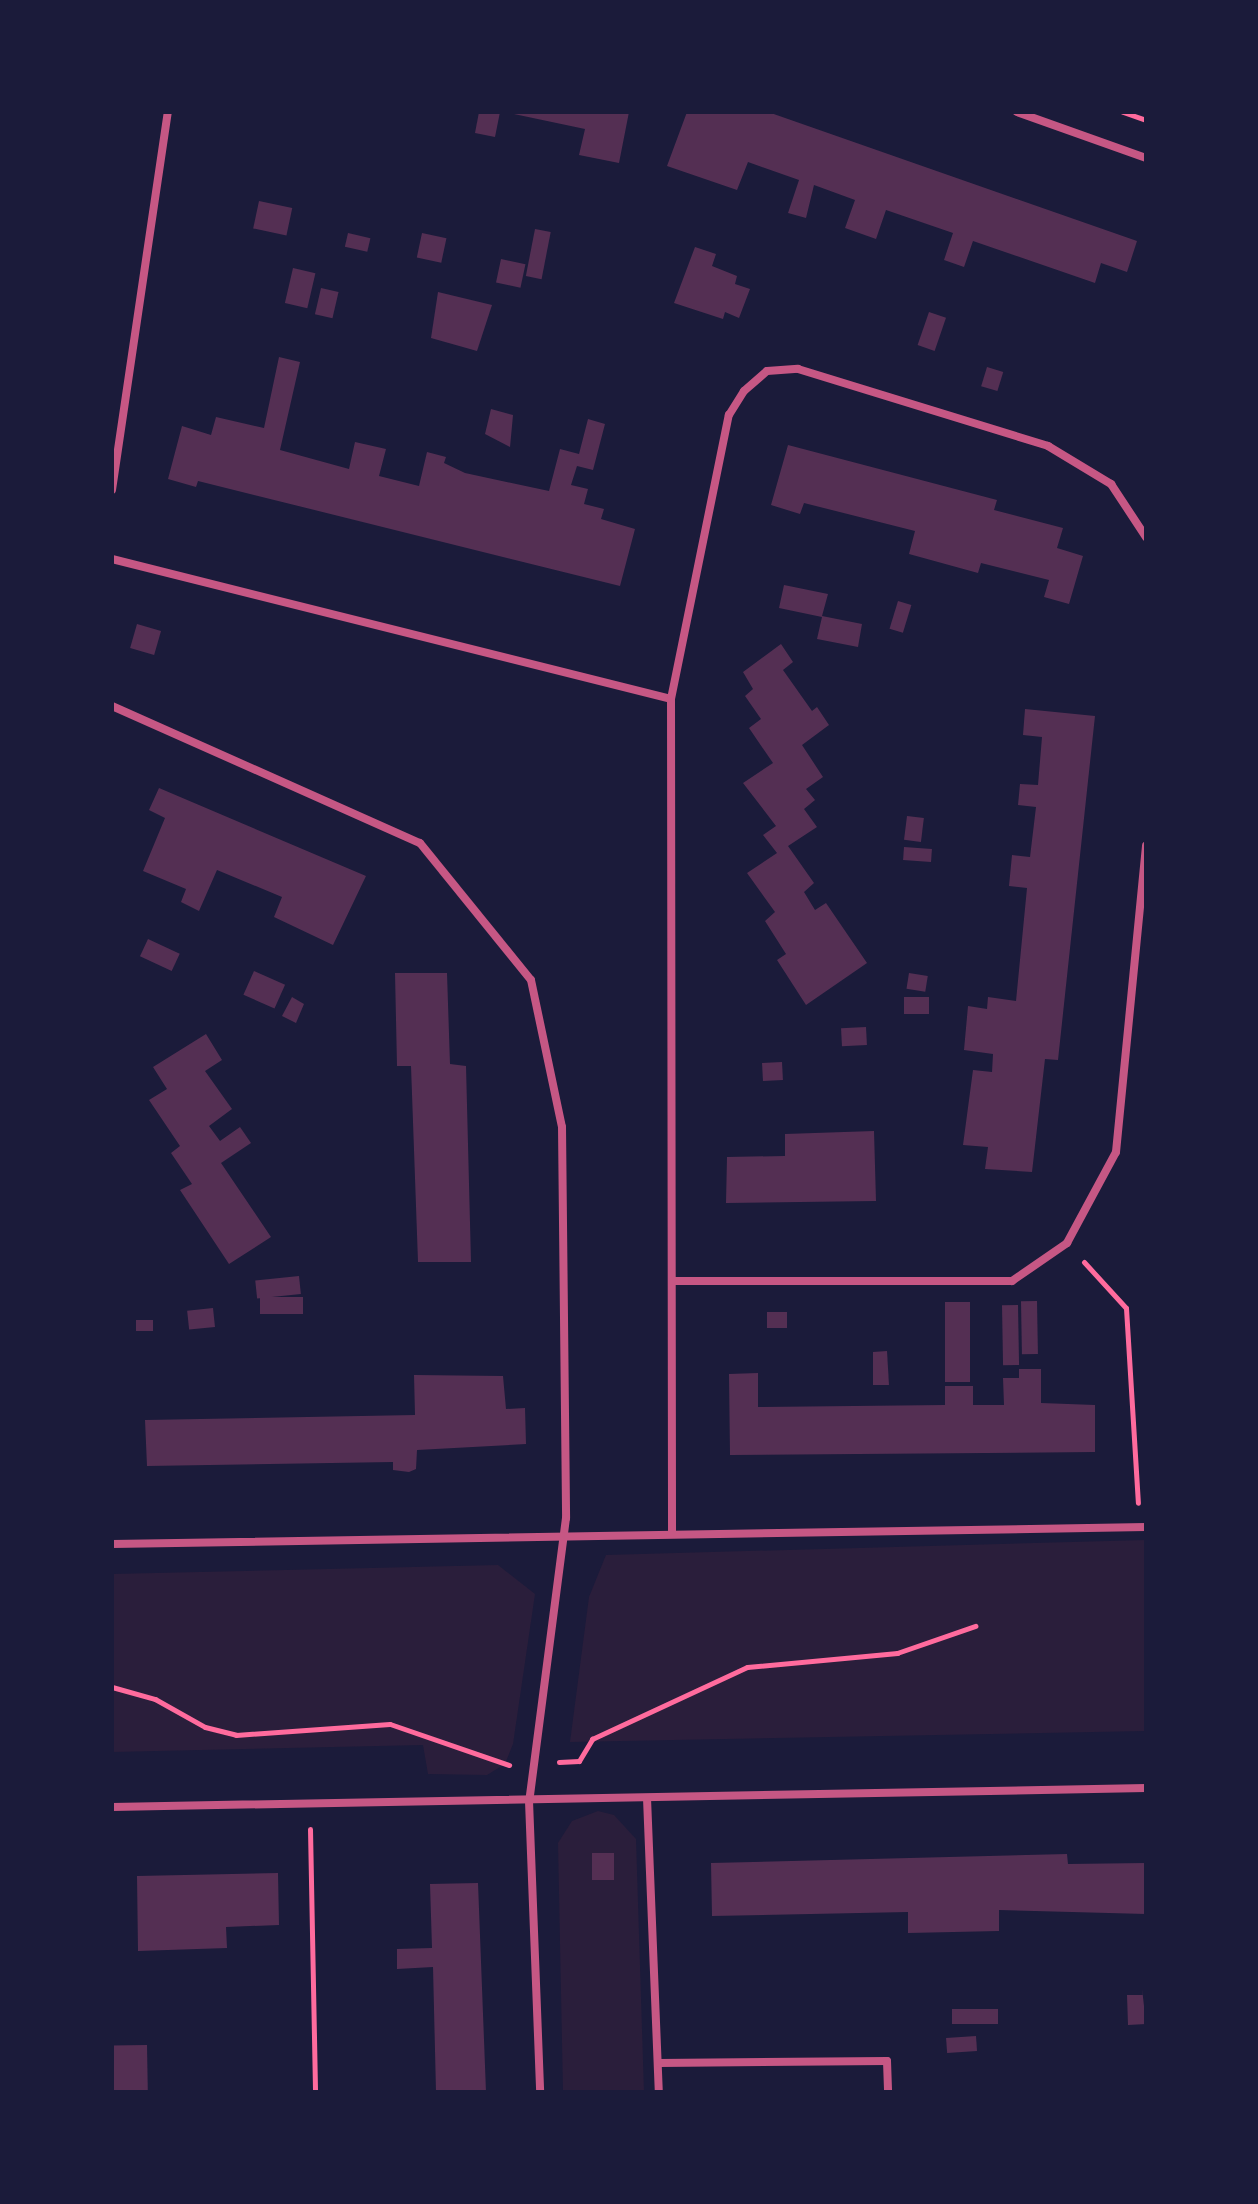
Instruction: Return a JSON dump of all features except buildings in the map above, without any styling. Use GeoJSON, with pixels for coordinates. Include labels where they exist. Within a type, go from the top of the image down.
{"type":"FeatureCollection","features":[{"type":"Feature","properties":{"kind":"street"},"geometry":{"type":"LineString","coordinates":[[112,490],[168,112]]}},
{"type":"Feature","properties":{"kind":"street"},"geometry":{"type":"LineString","coordinates":[[1017,112],[1146,158]]}},
{"type":"Feature","properties":{"kind":"street"},"geometry":{"type":"LineString","coordinates":[[672,1532],[671,699],[729,415],[744,391],[767,371],[798,369],[1048,446],[1111,484],[1146,537]]}},
{"type":"Feature","properties":{"kind":"street"},"geometry":{"type":"LineString","coordinates":[[112,559],[671,699]]}},
{"type":"Feature","properties":{"kind":"street"},"geometry":{"type":"LineString","coordinates":[[112,706],[420,843],[531,980],[562,1127],[566,1538],[529,1801],[540,2092]]}},
{"type":"Feature","properties":{"kind":"street"},"geometry":{"type":"LineString","coordinates":[[673,1281],[1012,1281],[1067,1243],[1116,1152],[1146,845]]}},
{"type":"Feature","properties":{"kind":"street"},"geometry":{"type":"LineString","coordinates":[[112,1544],[566,1538],[672,1532],[1143,1527]]}},
{"type":"Feature","properties":{"kind":"street"},"geometry":{"type":"LineString","coordinates":[[112,1807],[1146,1788]]}},
{"type":"Feature","properties":{"kind":"street"},"geometry":{"type":"LineString","coordinates":[[647,1798],[659,2092]]}},
{"type":"Feature","properties":{"kind":"street"},"geometry":{"type":"LineString","coordinates":[[659,2063],[887,2061],[888,2092]]}},
{"type":"Feature","properties":{"kind":"path"},"geometry":{"type":"LineString","coordinates":[[1123,112],[1146,120]]}},
{"type":"Feature","properties":{"kind":"path"},"geometry":{"type":"LineString","coordinates":[[1067,1243],[1126,1308],[1143,1527]]}},
{"type":"Feature","properties":{"kind":"path"},"geometry":{"type":"LineString","coordinates":[[309,1802],[315,2092]]}},
{"type":"Feature","properties":{"kind":"shaded area"},"geometry":{"type":"Polygon","coordinates":[[[1146,1540],[1146,1731],[570,1742],[589,1597],[606,1555],[1146,1540]]]}},
{"type":"Feature","properties":{"kind":"shaded area"},"geometry":{"type":"Polygon","coordinates":[[[498,1565],[535,1594],[513,1744],[505,1764],[487,1775],[428,1774],[423,1745],[112,1752],[112,1574],[498,1565]]]}},
{"type":"Feature","properties":{"kind":"shaded area"},"geometry":{"type":"Polygon","coordinates":[[[598,1811],[614,1815],[636,1839],[644,2092],[563,2092],[558,1843],[572,1821],[598,1811]]]}}]}
